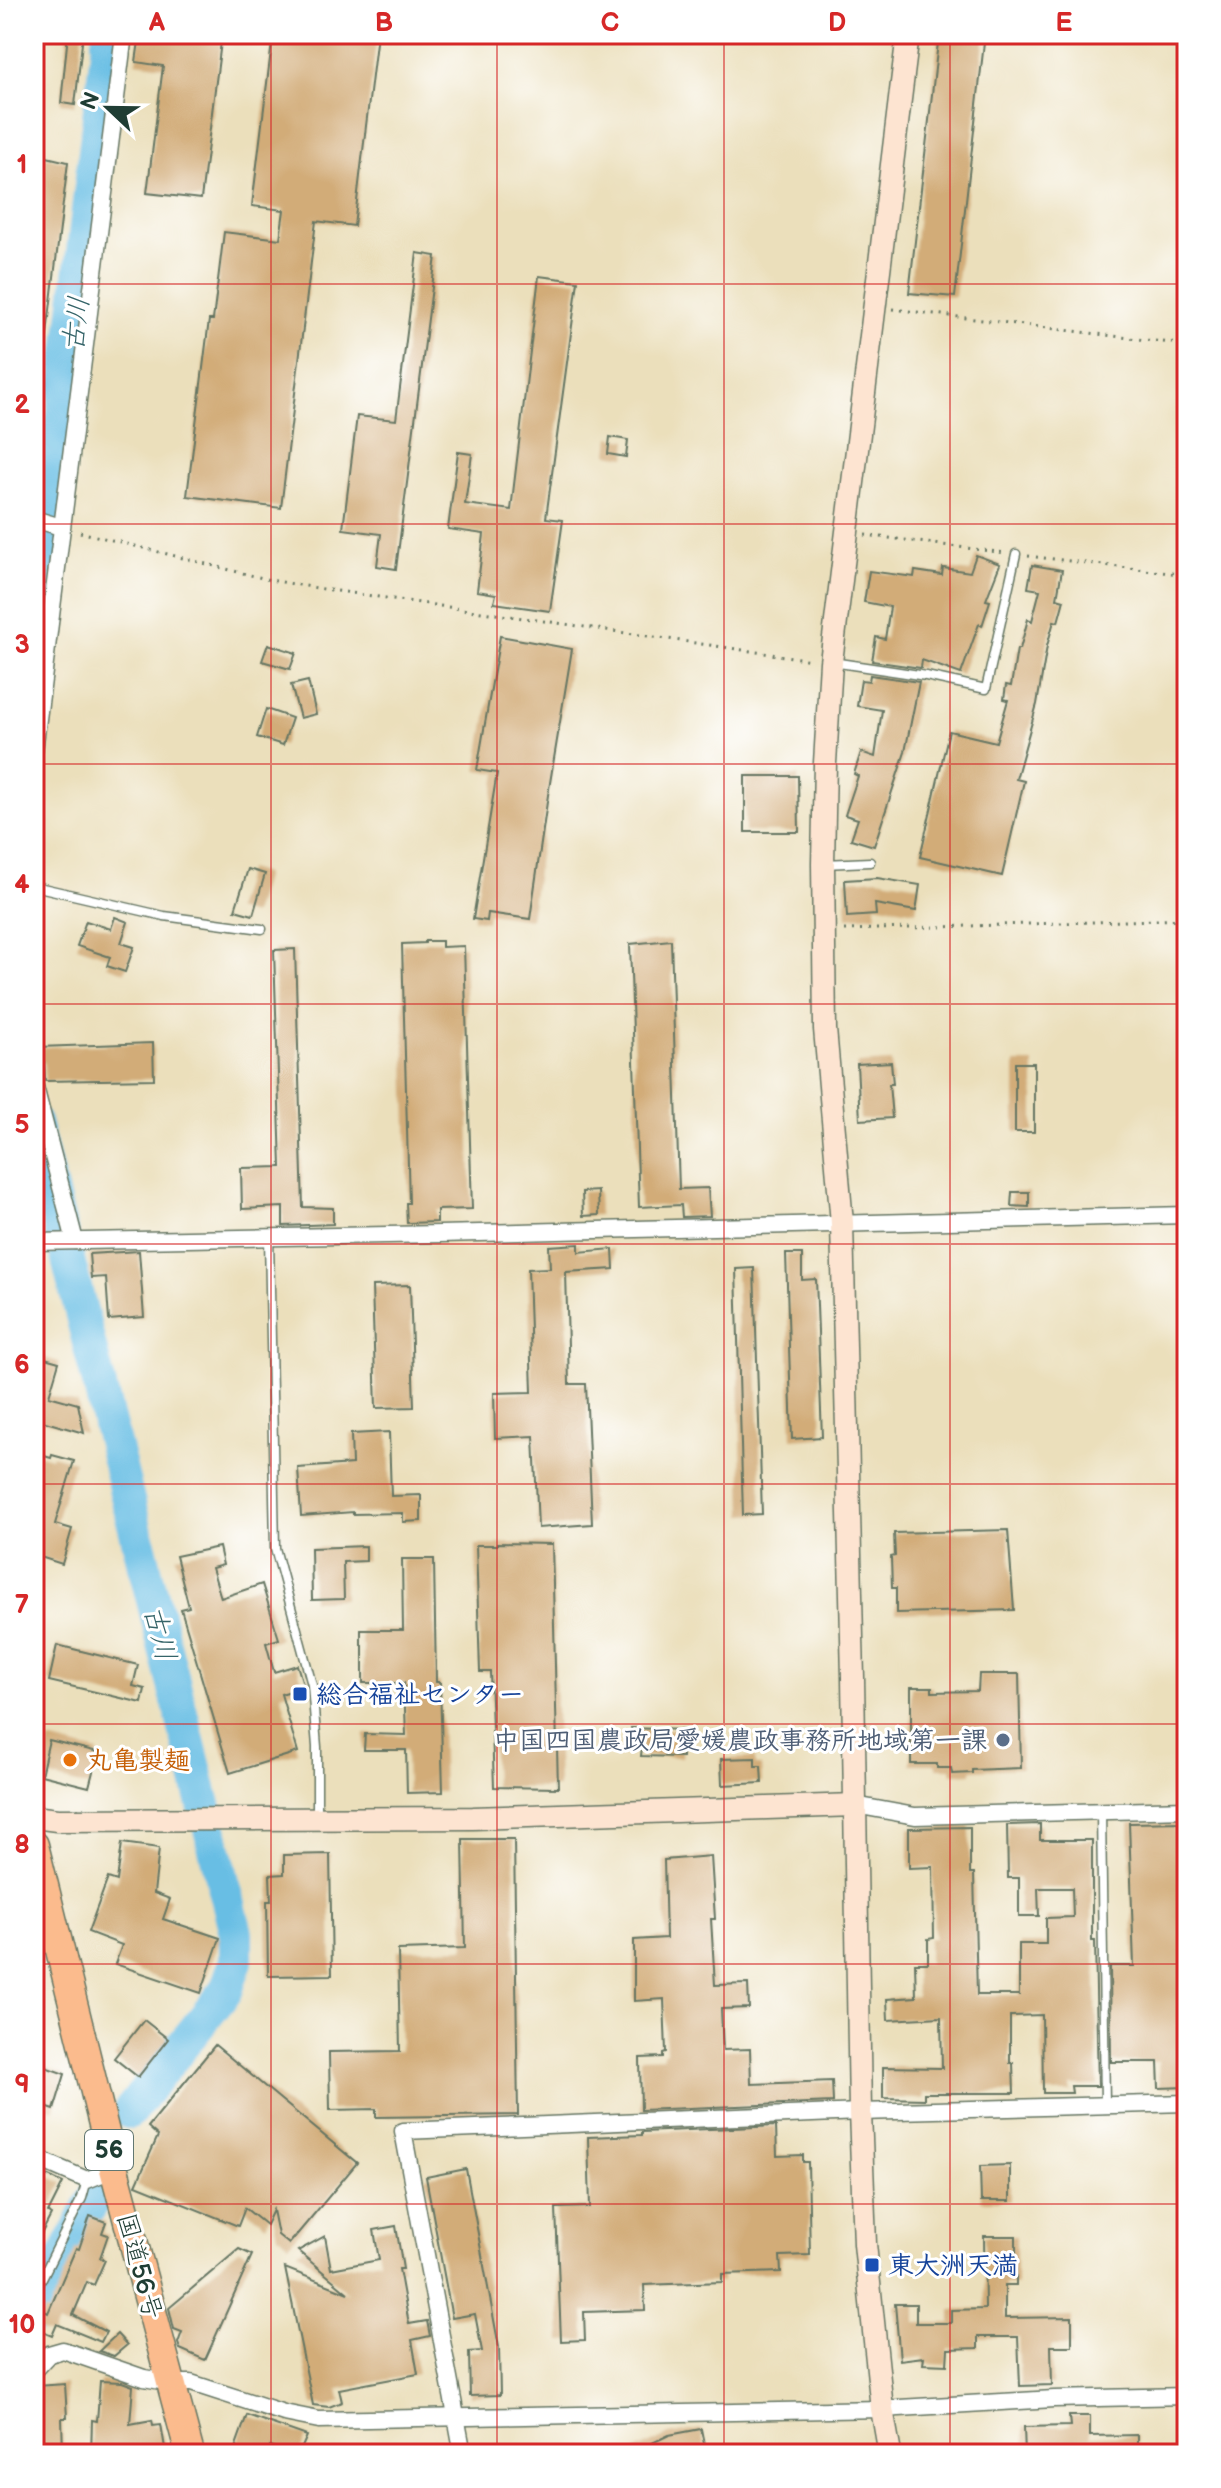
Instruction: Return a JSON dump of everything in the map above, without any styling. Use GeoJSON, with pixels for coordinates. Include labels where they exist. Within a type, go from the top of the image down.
{"type":"FeatureCollection","features":[{"type":"Feature","properties":{"kind":"highway","name":"国道56号"},"geometry":{"type":"LineString","coordinates":[[34,1845],[114,2169],[190,2454]]}},
{"type":"Feature","properties":{"kind":"street"},"geometry":{"type":"LineString","coordinates":[[34,751],[57,527],[124,34]]}},
{"type":"Feature","properties":{"kind":"street"},"geometry":{"type":"LineString","coordinates":[[890,2454],[882,2409],[865,2244],[842,1223],[825,1029],[823,864],[831,662],[908,34]]}},
{"type":"Feature","properties":{"kind":"street"},"geometry":{"type":"LineString","coordinates":[[34,519],[57,527]]}},
{"type":"Feature","properties":{"kind":"street"},"geometry":{"type":"LineString","coordinates":[[34,1083],[72,1241]]}},
{"type":"Feature","properties":{"kind":"street"},"geometry":{"type":"LineString","coordinates":[[40,1242],[1187,1215]]}},
{"type":"Feature","properties":{"kind":"street"},"geometry":{"type":"LineString","coordinates":[[34,1817],[57,1820],[516,1817],[855,1805],[915,1816],[1187,1809]]}},
{"type":"Feature","properties":{"kind":"street"},"geometry":{"type":"LineString","coordinates":[[463,2454],[403,2131],[860,2112],[1187,2103]]}},
{"type":"Feature","properties":{"kind":"street"},"geometry":{"type":"LineString","coordinates":[[34,2157],[87,2180],[114,2169]]}},
{"type":"Feature","properties":{"kind":"street"},"geometry":{"type":"LineString","coordinates":[[34,2370],[49,2354],[63,2350],[144,2378],[191,2383],[284,2413],[319,2420],[882,2409],[1054,2399],[1187,2396]]}},
{"type":"Feature","properties":{"kind":"lane"},"geometry":{"type":"LineString","coordinates":[[831,662],[926,676],[986,689],[1016,554]]}},
{"type":"Feature","properties":{"kind":"lane"},"geometry":{"type":"LineString","coordinates":[[823,864],[870,862]]}},
{"type":"Feature","properties":{"kind":"lane"},"geometry":{"type":"LineString","coordinates":[[34,886],[164,916],[262,929]]}},
{"type":"Feature","properties":{"kind":"lane"},"geometry":{"type":"LineString","coordinates":[[269,1237],[275,1548],[312,1685],[317,1747],[317,1818]]}},
{"type":"Feature","properties":{"kind":"lane"},"geometry":{"type":"LineString","coordinates":[[1101,1811],[1105,2104]]}},
{"type":"Feature","properties":{"kind":"lane"},"geometry":{"type":"LineString","coordinates":[[34,2293],[82,2198],[87,2180]]}},
{"type":"Feature","properties":{"kind":"path"},"geometry":{"type":"LineString","coordinates":[[1157,34],[1187,38]]}},
{"type":"Feature","properties":{"kind":"path"},"geometry":{"type":"LineString","coordinates":[[873,306],[1187,345]]}},
{"type":"Feature","properties":{"kind":"path"},"geometry":{"type":"LineString","coordinates":[[57,527],[270,580],[831,662]]}},
{"type":"Feature","properties":{"kind":"path"},"geometry":{"type":"LineString","coordinates":[[824,931],[1187,919]]}},
{"type":"Feature","properties":{"kind":"building"},"geometry":{"type":"Polygon","coordinates":[[[68,34],[83,34],[75,105],[61,103],[68,34]]]}},
{"type":"Feature","properties":{"kind":"building"},"geometry":{"type":"Polygon","coordinates":[[[140,34],[222,34],[201,199],[147,193],[163,66],[136,62],[140,34]]]}},
{"type":"Feature","properties":{"kind":"building"},"geometry":{"type":"Polygon","coordinates":[[[273,34],[377,34],[354,226],[316,221],[281,508],[187,496],[209,320],[213,320],[224,232],[280,239],[284,210],[252,206],[273,34]]]}},
{"type":"Feature","properties":{"kind":"building"},"geometry":{"type":"Polygon","coordinates":[[[939,34],[985,34],[955,297],[909,293],[939,34]]]}},
{"type":"Feature","properties":{"kind":"building"},"geometry":{"type":"Polygon","coordinates":[[[34,154],[68,162],[44,359],[34,358],[34,154]]]}},
{"type":"Feature","properties":{"kind":"building"},"geometry":{"type":"Polygon","coordinates":[[[417,253],[436,256],[396,569],[377,566],[381,534],[343,529],[357,416],[396,420],[417,253]]]}},
{"type":"Feature","properties":{"kind":"building"},"geometry":{"type":"Polygon","coordinates":[[[539,276],[578,281],[546,518],[563,520],[550,611],[494,603],[496,594],[477,591],[484,534],[448,529],[458,452],[472,454],[465,504],[511,510],[539,276]]]}},
{"type":"Feature","properties":{"kind":"building"},"geometry":{"type":"Polygon","coordinates":[[[610,437],[628,440],[626,457],[608,454],[610,437]]]}},
{"type":"Feature","properties":{"kind":"building"},"geometry":{"type":"Polygon","coordinates":[[[976,555],[1000,564],[986,600],[990,601],[982,626],[979,624],[961,674],[922,660],[921,668],[872,661],[876,637],[885,639],[890,607],[864,602],[869,571],[914,577],[915,571],[942,575],[943,568],[970,572],[976,555]]]}},
{"type":"Feature","properties":{"kind":"building"},"geometry":{"type":"Polygon","coordinates":[[[1032,565],[1062,570],[1057,598],[1064,600],[1047,646],[1037,704],[1016,779],[1024,781],[1002,876],[920,857],[949,731],[996,742],[1008,700],[1004,699],[1006,685],[1011,686],[1017,649],[1020,649],[1028,619],[1032,621],[1040,590],[1028,588],[1032,565]]]}},
{"type":"Feature","properties":{"kind":"building"},"geometry":{"type":"Polygon","coordinates":[[[500,636],[572,649],[530,919],[488,913],[487,921],[473,919],[497,773],[477,770],[500,636]]]}},
{"type":"Feature","properties":{"kind":"building"},"geometry":{"type":"Polygon","coordinates":[[[268,644],[296,653],[290,669],[262,661],[268,644]]]}},
{"type":"Feature","properties":{"kind":"building"},"geometry":{"type":"Polygon","coordinates":[[[870,675],[919,682],[905,752],[874,846],[851,839],[858,819],[845,815],[858,776],[854,774],[861,752],[875,757],[882,710],[857,706],[861,680],[869,681],[870,675]]]}},
{"type":"Feature","properties":{"kind":"building"},"geometry":{"type":"Polygon","coordinates":[[[308,681],[316,714],[300,718],[291,685],[308,681]]]}},
{"type":"Feature","properties":{"kind":"building"},"geometry":{"type":"Polygon","coordinates":[[[266,709],[292,718],[283,745],[257,737],[266,709]]]}},
{"type":"Feature","properties":{"kind":"building"},"geometry":{"type":"Polygon","coordinates":[[[745,776],[798,776],[799,832],[745,832],[745,776]]]}},
{"type":"Feature","properties":{"kind":"building"},"geometry":{"type":"Polygon","coordinates":[[[248,869],[265,874],[253,915],[235,910],[248,869]]]}},
{"type":"Feature","properties":{"kind":"building"},"geometry":{"type":"Polygon","coordinates":[[[877,878],[920,885],[916,911],[875,904],[876,915],[847,917],[845,880],[877,878]]]}},
{"type":"Feature","properties":{"kind":"building"},"geometry":{"type":"Polygon","coordinates":[[[115,917],[128,922],[121,943],[134,947],[125,972],[107,966],[110,957],[77,946],[86,921],[111,929],[115,917]]]}},
{"type":"Feature","properties":{"kind":"building"},"geometry":{"type":"Polygon","coordinates":[[[671,940],[679,1189],[708,1188],[710,1216],[682,1217],[681,1205],[639,1207],[630,944],[671,940]]]}},
{"type":"Feature","properties":{"kind":"building"},"geometry":{"type":"Polygon","coordinates":[[[442,941],[442,947],[464,946],[472,1209],[437,1210],[437,1222],[407,1223],[402,944],[442,941]]]}},
{"type":"Feature","properties":{"kind":"building"},"geometry":{"type":"Polygon","coordinates":[[[295,949],[303,1207],[333,1208],[333,1224],[283,1226],[283,1207],[242,1209],[241,1168],[281,1167],[274,950],[295,949]]]}},
{"type":"Feature","properties":{"kind":"building"},"geometry":{"type":"Polygon","coordinates":[[[153,1043],[154,1079],[45,1081],[44,1062],[38,1062],[38,1047],[153,1043]]]}},
{"type":"Feature","properties":{"kind":"building"},"geometry":{"type":"Polygon","coordinates":[[[891,1062],[892,1118],[860,1120],[857,1064],[891,1062]]]}},
{"type":"Feature","properties":{"kind":"building"},"geometry":{"type":"Polygon","coordinates":[[[1015,1063],[1034,1063],[1034,1132],[1015,1132],[1015,1063]]]}},
{"type":"Feature","properties":{"kind":"building"},"geometry":{"type":"Polygon","coordinates":[[[598,1191],[599,1215],[583,1216],[582,1192],[598,1191]]]}},
{"type":"Feature","properties":{"kind":"building"},"geometry":{"type":"Polygon","coordinates":[[[1012,1192],[1029,1192],[1029,1207],[1011,1206],[1012,1192]]]}},
{"type":"Feature","properties":{"kind":"building"},"geometry":{"type":"Polygon","coordinates":[[[579,1244],[579,1252],[613,1249],[614,1269],[566,1272],[569,1384],[586,1384],[592,1524],[538,1528],[534,1436],[495,1438],[494,1393],[532,1392],[528,1269],[550,1268],[549,1246],[579,1244]]]}},
{"type":"Feature","properties":{"kind":"building"},"geometry":{"type":"Polygon","coordinates":[[[139,1251],[144,1317],[109,1320],[106,1277],[91,1278],[89,1254],[139,1251]]]}},
{"type":"Feature","properties":{"kind":"building"},"geometry":{"type":"Polygon","coordinates":[[[786,1254],[802,1254],[802,1280],[816,1279],[822,1437],[792,1439],[786,1254]]]}},
{"type":"Feature","properties":{"kind":"building"},"geometry":{"type":"Polygon","coordinates":[[[754,1268],[762,1514],[743,1515],[736,1269],[754,1268]]]}},
{"type":"Feature","properties":{"kind":"building"},"geometry":{"type":"Polygon","coordinates":[[[410,1285],[414,1407],[376,1408],[372,1286],[410,1285]]]}},
{"type":"Feature","properties":{"kind":"building"},"geometry":{"type":"Polygon","coordinates":[[[34,1355],[59,1362],[49,1396],[78,1404],[84,1433],[42,1421],[38,1435],[34,1434],[34,1355]]]}},
{"type":"Feature","properties":{"kind":"building"},"geometry":{"type":"Polygon","coordinates":[[[389,1432],[391,1496],[421,1495],[421,1521],[403,1522],[403,1513],[353,1512],[301,1516],[298,1468],[352,1464],[351,1434],[389,1432]]]}},
{"type":"Feature","properties":{"kind":"building"},"geometry":{"type":"Polygon","coordinates":[[[34,1453],[74,1461],[55,1524],[72,1529],[62,1564],[34,1555],[34,1453]]]}},
{"type":"Feature","properties":{"kind":"building"},"geometry":{"type":"Polygon","coordinates":[[[1008,1530],[1014,1610],[896,1613],[891,1557],[895,1556],[894,1533],[1008,1530]]]}},
{"type":"Feature","properties":{"kind":"building"},"geometry":{"type":"Polygon","coordinates":[[[552,1544],[558,1788],[494,1787],[490,1672],[480,1672],[476,1545],[552,1544]]]}},
{"type":"Feature","properties":{"kind":"building"},"geometry":{"type":"Polygon","coordinates":[[[366,1546],[366,1561],[343,1562],[344,1599],[312,1600],[311,1548],[366,1546]]]}},
{"type":"Feature","properties":{"kind":"building"},"geometry":{"type":"Polygon","coordinates":[[[219,1547],[223,1565],[212,1568],[221,1598],[262,1584],[279,1639],[266,1643],[274,1672],[297,1665],[304,1687],[281,1694],[298,1752],[230,1773],[181,1609],[189,1607],[176,1556],[219,1547]]]}},
{"type":"Feature","properties":{"kind":"building"},"geometry":{"type":"Polygon","coordinates":[[[402,1559],[434,1559],[436,1682],[440,1682],[443,1792],[407,1793],[406,1750],[364,1750],[365,1734],[406,1735],[404,1683],[363,1683],[361,1645],[361,1630],[403,1630],[402,1559]]]}},
{"type":"Feature","properties":{"kind":"building"},"geometry":{"type":"Polygon","coordinates":[[[57,1645],[138,1665],[133,1686],[145,1689],[142,1703],[49,1681],[57,1645]]]}},
{"type":"Feature","properties":{"kind":"building"},"geometry":{"type":"Polygon","coordinates":[[[979,1674],[1019,1674],[1021,1768],[952,1774],[951,1768],[937,1768],[937,1764],[911,1764],[911,1687],[932,1687],[932,1692],[978,1691],[979,1674]]]}},
{"type":"Feature","properties":{"kind":"building"},"geometry":{"type":"Polygon","coordinates":[[[631,1728],[683,1730],[682,1757],[641,1756],[642,1747],[631,1747],[631,1728]]]}},
{"type":"Feature","properties":{"kind":"building"},"geometry":{"type":"Polygon","coordinates":[[[49,1740],[98,1752],[89,1787],[41,1775],[49,1740]]]}},
{"type":"Feature","properties":{"kind":"building"},"geometry":{"type":"Polygon","coordinates":[[[755,1758],[755,1766],[761,1766],[762,1783],[722,1785],[721,1759],[755,1758]]]}},
{"type":"Feature","properties":{"kind":"building"},"geometry":{"type":"Polygon","coordinates":[[[1184,1822],[1187,2087],[1159,2088],[1158,2062],[1111,2062],[1110,1966],[1134,1966],[1129,1823],[1184,1822]]]}},
{"type":"Feature","properties":{"kind":"building"},"geometry":{"type":"Polygon","coordinates":[[[1040,1824],[1040,1840],[1092,1840],[1092,1941],[1095,1941],[1098,2086],[1071,2086],[1072,2093],[1043,2093],[1042,2015],[1010,2016],[1010,2063],[1013,2063],[1014,2093],[924,2093],[924,2099],[883,2098],[883,2067],[942,2068],[941,2017],[888,2020],[887,1999],[916,1997],[915,1963],[928,1963],[928,1939],[934,1938],[933,1867],[909,1868],[909,1828],[970,1827],[977,1995],[1019,1995],[1019,1944],[1046,1944],[1046,1918],[1073,1917],[1072,1888],[1038,1888],[1039,1916],[1019,1916],[1019,1878],[1008,1878],[1007,1825],[1040,1824]]]}},
{"type":"Feature","properties":{"kind":"building"},"geometry":{"type":"Polygon","coordinates":[[[463,1839],[514,1839],[518,2115],[376,2117],[376,2109],[330,2110],[329,2052],[400,2051],[398,1950],[465,1948],[463,1839]]]}},
{"type":"Feature","properties":{"kind":"building"},"geometry":{"type":"Polygon","coordinates":[[[122,1843],[159,1848],[154,1893],[170,1899],[163,1919],[220,1938],[201,1993],[115,1964],[122,1945],[88,1932],[108,1878],[117,1881],[122,1843]]]}},
{"type":"Feature","properties":{"kind":"building"},"geometry":{"type":"Polygon","coordinates":[[[330,1854],[332,1975],[268,1976],[267,1901],[271,1901],[270,1875],[284,1874],[284,1855],[330,1854]]]}},
{"type":"Feature","properties":{"kind":"building"},"geometry":{"type":"Polygon","coordinates":[[[711,1856],[715,1985],[748,1984],[749,2008],[721,2009],[723,2050],[750,2049],[751,2084],[832,2081],[833,2102],[641,2110],[640,2058],[663,2057],[666,2052],[664,1999],[634,2001],[634,1940],[666,1938],[664,1860],[711,1856]]]}},
{"type":"Feature","properties":{"kind":"building"},"geometry":{"type":"Polygon","coordinates":[[[144,2020],[168,2039],[138,2077],[114,2058],[144,2020]]]}},
{"type":"Feature","properties":{"kind":"building"},"geometry":{"type":"Polygon","coordinates":[[[215,2045],[357,2163],[289,2244],[278,2235],[273,2210],[266,2225],[245,2208],[238,2226],[136,2185],[158,2136],[148,2127],[215,2045]]]}},
{"type":"Feature","properties":{"kind":"building"},"geometry":{"type":"Polygon","coordinates":[[[34,2063],[65,2074],[54,2110],[34,2103],[34,2063]]]}},
{"type":"Feature","properties":{"kind":"building"},"geometry":{"type":"Polygon","coordinates":[[[776,2126],[777,2156],[803,2155],[803,2162],[808,2162],[810,2255],[780,2256],[781,2272],[722,2274],[722,2282],[644,2285],[645,2310],[584,2312],[585,2340],[561,2341],[556,2208],[590,2207],[588,2137],[776,2126]]]}},
{"type":"Feature","properties":{"kind":"building"},"geometry":{"type":"Polygon","coordinates":[[[1010,2165],[1010,2201],[981,2201],[980,2166],[1010,2165]]]}},
{"type":"Feature","properties":{"kind":"building"},"geometry":{"type":"Polygon","coordinates":[[[34,2169],[63,2183],[34,2248],[34,2169]]]}},
{"type":"Feature","properties":{"kind":"building"},"geometry":{"type":"Polygon","coordinates":[[[466,2169],[499,2347],[500,2395],[470,2396],[469,2352],[482,2351],[475,2314],[452,2318],[426,2177],[466,2169]]]}},
{"type":"Feature","properties":{"kind":"building"},"geometry":{"type":"Polygon","coordinates":[[[90,2216],[106,2222],[102,2233],[108,2235],[100,2258],[105,2260],[94,2285],[87,2282],[73,2315],[106,2332],[101,2342],[57,2324],[52,2336],[35,2329],[44,2311],[48,2313],[76,2248],[79,2249],[90,2216]]]}},
{"type":"Feature","properties":{"kind":"building"},"geometry":{"type":"Polygon","coordinates":[[[396,2226],[403,2269],[399,2269],[409,2324],[427,2321],[430,2336],[412,2340],[418,2374],[339,2389],[342,2402],[329,2407],[313,2405],[285,2268],[348,2293],[298,2251],[325,2236],[331,2269],[379,2260],[374,2230],[396,2226]]]}},
{"type":"Feature","properties":{"kind":"building"},"geometry":{"type":"Polygon","coordinates":[[[984,2236],[1016,2236],[1016,2285],[1005,2285],[1005,2318],[1072,2317],[1072,2346],[1051,2346],[1052,2385],[1020,2386],[1018,2337],[978,2337],[978,2348],[948,2349],[947,2365],[923,2364],[924,2357],[900,2360],[895,2304],[916,2304],[916,2323],[951,2323],[951,2310],[985,2309],[984,2236]]]}},
{"type":"Feature","properties":{"kind":"building"},"geometry":{"type":"Polygon","coordinates":[[[239,2249],[252,2255],[205,2360],[180,2349],[178,2343],[182,2332],[174,2329],[169,2308],[239,2249]]]}},
{"type":"Feature","properties":{"kind":"building"},"geometry":{"type":"Polygon","coordinates":[[[117,2334],[127,2345],[114,2356],[99,2351],[117,2334]]]}},
{"type":"Feature","properties":{"kind":"building"},"geometry":{"type":"Polygon","coordinates":[[[100,2381],[133,2386],[130,2424],[152,2420],[153,2425],[161,2424],[166,2454],[91,2454],[92,2420],[97,2421],[100,2381]]]}},
{"type":"Feature","properties":{"kind":"building"},"geometry":{"type":"Polygon","coordinates":[[[65,2384],[67,2418],[62,2418],[63,2454],[39,2454],[37,2386],[65,2384]]]}},
{"type":"Feature","properties":{"kind":"building"},"geometry":{"type":"Polygon","coordinates":[[[247,2415],[307,2436],[299,2454],[289,2454],[270,2446],[267,2454],[233,2454],[247,2415]]]}},
{"type":"Feature","properties":{"kind":"building"},"geometry":{"type":"Polygon","coordinates":[[[1069,2416],[1090,2416],[1090,2436],[1137,2435],[1137,2454],[1025,2454],[1024,2427],[1070,2426],[1069,2416]]]}},
{"type":"Feature","properties":{"kind":"building"},"geometry":{"type":"Polygon","coordinates":[[[701,2429],[706,2454],[629,2454],[669,2435],[701,2429]]]}},
{"type":"Feature","properties":{"kind":"waterway","name":"古川"},"geometry":{"type":"LineString","coordinates":[[34,662],[109,34]]}},
{"type":"Feature","properties":{"kind":"waterway","name":"古川"},"geometry":{"type":"LineString","coordinates":[[34,1123],[236,1933],[236,1961],[226,1991],[129,2112]]}},
{"type":"Feature","properties":{"kind":"waterway","name":"古川"},"geometry":{"type":"LineString","coordinates":[[34,2317],[96,2195]]}},
{"type":"Feature","properties":{"kind":"place","name":"総合福祉センター"},"geometry":{"type":"Point","coordinates":[300,1694]}},
{"type":"Feature","properties":{"kind":"place","name":"中国四国農政局愛媛農政事務所地域第一課"},"geometry":{"type":"Point","coordinates":[1003,1740]}},
{"type":"Feature","properties":{"kind":"place","name":"丸亀製麺"},"geometry":{"type":"Point","coordinates":[70,1760]}},
{"type":"Feature","properties":{"kind":"place","name":"東大洲天満"},"geometry":{"type":"Point","coordinates":[872,2265]}}]}
